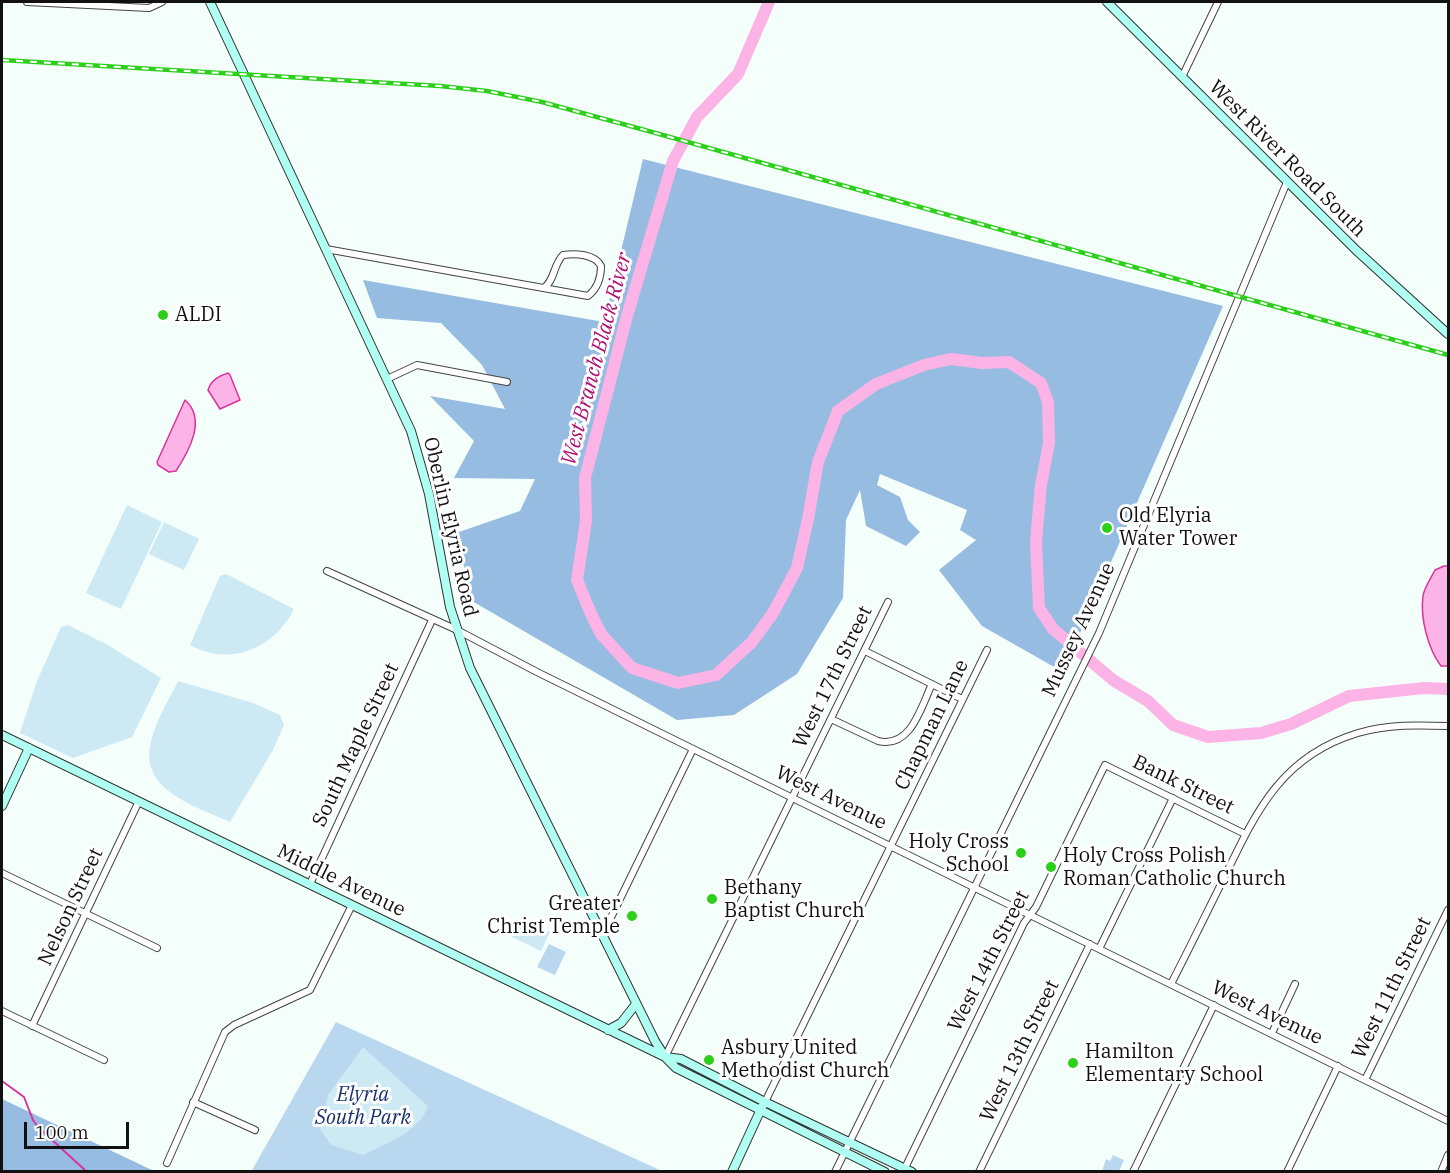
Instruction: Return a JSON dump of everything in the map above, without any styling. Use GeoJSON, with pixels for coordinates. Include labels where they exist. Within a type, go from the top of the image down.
{"type":"FeatureCollection","features":[{"type":"Feature","properties":{"kind":"main road","name":"Oberlin Elyria Road"},"geometry":{"type":"LineString","coordinates":[[210,2],[411,431],[422,462],[450,607],[470,668],[636,1004],[665,1057]]}},
{"type":"Feature","properties":{"kind":"main road","name":"West River Road South"},"geometry":{"type":"LineString","coordinates":[[1107,2],[1364,258],[1449,334]]}},
{"type":"Feature","properties":{"kind":"main road","name":"Middle Avenue"},"geometry":{"type":"LineString","coordinates":[[2,735],[665,1057],[676,1068],[850,1142],[907,1170]]}},
{"type":"Feature","properties":{"kind":"main road"},"geometry":{"type":"LineString","coordinates":[[2,806],[29,748]]}},
{"type":"Feature","properties":{"kind":"main road"},"geometry":{"type":"LineString","coordinates":[[608,1029],[621,1023],[636,1004]]}},
{"type":"Feature","properties":{"kind":"main road","name":"Middle Avenue"},"geometry":{"type":"LineString","coordinates":[[762,1106],[885,1172]]}},
{"type":"Feature","properties":{"kind":"main road"},"geometry":{"type":"LineString","coordinates":[[732,1172],[762,1106]]}},
{"type":"Feature","properties":{"kind":"street"},"geometry":{"type":"LineString","coordinates":[[27,2],[149,8],[162,2]]}},
{"type":"Feature","properties":{"kind":"street"},"geometry":{"type":"LineString","coordinates":[[1182,77],[1218,2]]}},
{"type":"Feature","properties":{"kind":"street","name":"Mussey Avenue"},"geometry":{"type":"LineString","coordinates":[[835,1172],[1094,642],[1287,182]]}},
{"type":"Feature","properties":{"kind":"street"},"geometry":{"type":"LineString","coordinates":[[326,249],[596,297]]}},
{"type":"Feature","properties":{"kind":"street"},"geometry":{"type":"LineString","coordinates":[[544,288],[552,278],[560,258],[567,255],[581,255],[595,259],[601,266],[598,285],[588,296]]}},
{"type":"Feature","properties":{"kind":"street"},"geometry":{"type":"LineString","coordinates":[[387,379],[417,365],[507,382]]}},
{"type":"Feature","properties":{"kind":"street","name":"West Avenue"},"geometry":{"type":"LineString","coordinates":[[327,571],[457,630],[693,749],[1449,1121]]}},
{"type":"Feature","properties":{"kind":"street","name":"West 17th Street"},"geometry":{"type":"LineString","coordinates":[[665,1057],[888,602]]}},
{"type":"Feature","properties":{"kind":"street","name":"South Maple Street"},"geometry":{"type":"LineString","coordinates":[[310,884],[432,620]]}},
{"type":"Feature","properties":{"kind":"street","name":"Chapman Lane"},"geometry":{"type":"LineString","coordinates":[[762,1106],[987,650]]}},
{"type":"Feature","properties":{"kind":"street"},"geometry":{"type":"LineString","coordinates":[[865,651],[962,699]]}},
{"type":"Feature","properties":{"kind":"street"},"geometry":{"type":"LineString","coordinates":[[831,719],[878,741],[885,743],[896,741],[910,730],[932,684]]}},
{"type":"Feature","properties":{"kind":"street"},"geometry":{"type":"LineString","coordinates":[[1171,984],[1245,834],[1264,802],[1284,777],[1308,757],[1337,741],[1358,733],[1389,726],[1449,726]]}},
{"type":"Feature","properties":{"kind":"street"},"geometry":{"type":"LineString","coordinates":[[602,936],[693,749]]}},
{"type":"Feature","properties":{"kind":"street","name":"Bank Street"},"geometry":{"type":"LineString","coordinates":[[1106,765],[1245,834]]}},
{"type":"Feature","properties":{"kind":"street","name":"West 14th Street"},"geometry":{"type":"LineString","coordinates":[[907,1170],[1024,923],[1036,907],[1106,765]]}},
{"type":"Feature","properties":{"kind":"street"},"geometry":{"type":"LineString","coordinates":[[1099,949],[1173,798]]}},
{"type":"Feature","properties":{"kind":"street","name":"Nelson Street"},"geometry":{"type":"LineString","coordinates":[[32,1026],[139,801]]}},
{"type":"Feature","properties":{"kind":"street"},"geometry":{"type":"LineString","coordinates":[[2,873],[157,948]]}},
{"type":"Feature","properties":{"kind":"street"},"geometry":{"type":"LineString","coordinates":[[167,1163],[227,1029],[310,990],[352,905]]}},
{"type":"Feature","properties":{"kind":"street","name":"West 11th Street"},"geometry":{"type":"LineString","coordinates":[[1365,1080],[1449,910]]}},
{"type":"Feature","properties":{"kind":"street","name":"West 13th Street"},"geometry":{"type":"LineString","coordinates":[[979,1172],[1090,944]]}},
{"type":"Feature","properties":{"kind":"street"},"geometry":{"type":"LineString","coordinates":[[1272,1033],[1295,984]]}},
{"type":"Feature","properties":{"kind":"street"},"geometry":{"type":"LineString","coordinates":[[1133,1172],[1214,1005]]}},
{"type":"Feature","properties":{"kind":"street"},"geometry":{"type":"LineString","coordinates":[[2,1011],[104,1060]]}},
{"type":"Feature","properties":{"kind":"street","name":"West 11th Street"},"geometry":{"type":"LineString","coordinates":[[1287,1172],[1338,1066]]}},
{"type":"Feature","properties":{"kind":"street"},"geometry":{"type":"LineString","coordinates":[[193,1102],[255,1130]]}},
{"type":"Feature","properties":{"kind":"street"},"geometry":{"type":"LineString","coordinates":[[1441,1172],[1449,1155]]}},
{"type":"Feature","properties":{"kind":"green space"},"geometry":{"type":"Polygon","coordinates":[[[127,505],[162,522],[121,609],[86,593],[127,505]]]}},
{"type":"Feature","properties":{"kind":"green space"},"geometry":{"type":"Polygon","coordinates":[[[164,522],[199,539],[184,570],[149,554],[164,522]]]}},
{"type":"Feature","properties":{"kind":"green space"},"geometry":{"type":"Polygon","coordinates":[[[226,574],[294,609],[275,635],[263,644],[235,654],[205,651],[190,645],[220,576],[226,574]]]}},
{"type":"Feature","properties":{"kind":"green space"},"geometry":{"type":"Polygon","coordinates":[[[68,625],[108,645],[161,678],[132,737],[73,758],[20,733],[37,681],[61,627],[68,625]]]}},
{"type":"Feature","properties":{"kind":"green space"},"geometry":{"type":"Polygon","coordinates":[[[178,681],[253,703],[280,715],[284,725],[273,750],[230,822],[172,794],[153,772],[149,758],[153,733],[178,681]]]}},
{"type":"Feature","properties":{"kind":"green space"},"geometry":{"type":"Polygon","coordinates":[[[521,919],[550,932],[541,951],[512,937],[521,919]]]}},
{"type":"Feature","properties":{"kind":"green space"},"geometry":{"type":"Polygon","coordinates":[[[549,944],[566,952],[555,975],[537,967],[549,944]]]}},
{"type":"Feature","properties":{"kind":"green space","name":"Elyria South Park"},"geometry":{"type":"Polygon","coordinates":[[[336,1022],[662,1171],[251,1172],[336,1022]]]}},
{"type":"Feature","properties":{"kind":"green space"},"geometry":{"type":"Polygon","coordinates":[[[363,1047],[428,1106],[418,1123],[410,1130],[363,1155],[331,1145],[320,1129],[328,1095],[363,1047]]]}},
{"type":"Feature","properties":{"kind":"green space"},"geometry":{"type":"Polygon","coordinates":[[[1113,1155],[1124,1160],[1119,1171],[1102,1171],[1106,1159],[1110,1161],[1113,1155]]]}},
{"type":"Feature","properties":{"kind":"shaded area"},"geometry":{"type":"Polygon","coordinates":[[[643,159],[1223,306],[1063,672],[982,626],[939,570],[976,540],[960,530],[967,510],[880,474],[877,485],[900,497],[908,520],[920,532],[906,546],[866,526],[860,490],[846,520],[843,598],[797,674],[734,715],[677,720],[472,601],[456,533],[520,511],[535,479],[454,478],[474,441],[430,396],[505,409],[482,365],[441,323],[377,318],[363,280],[604,322],[643,159]]]}},
{"type":"Feature","properties":{"kind":"shaded area"},"geometry":{"type":"Polygon","coordinates":[[[228,373],[240,400],[220,409],[208,390],[216,379],[228,373]]]}},
{"type":"Feature","properties":{"kind":"shaded area"},"geometry":{"type":"Polygon","coordinates":[[[185,400],[195,416],[194,435],[176,471],[169,472],[157,462],[185,400]]]}},
{"type":"Feature","properties":{"kind":"shaded area"},"geometry":{"type":"Polygon","coordinates":[[[1448,566],[1448,666],[1441,666],[1432,651],[1426,633],[1422,605],[1426,586],[1435,570],[1448,566]]]}},
{"type":"Feature","properties":{"kind":"shaded area"},"geometry":{"type":"Polygon","coordinates":[[[2,1099],[154,1171],[2,1171],[2,1099]]]}},
{"type":"Feature","properties":{"kind":"waterway","name":"West Branch Black River"},"geometry":{"type":"LineString","coordinates":[[769,2],[738,74],[697,117],[673,161],[627,316],[585,478],[586,521],[577,580],[601,634],[632,668],[678,683],[716,675],[752,642],[773,613],[797,568],[818,462],[838,411],[876,384],[924,365],[951,359],[982,363],[1009,362],[1041,383],[1048,402],[1049,443],[1041,485],[1036,543],[1039,608],[1053,629],[1113,680],[1148,701],[1173,725],[1208,737],[1261,733],[1291,724],[1349,696],[1424,688],[1448,689]]}},
{"type":"Feature","properties":{"kind":"waterway"},"geometry":{"type":"LineString","coordinates":[[2,1081],[24,1097],[38,1127],[87,1172]]}},
{"type":"Feature","properties":{"kind":"railway"},"geometry":{"type":"LineString","coordinates":[[2,60],[440,86],[487,91],[542,102],[1448,355]]}},
{"type":"Feature","properties":{"kind":"place","name":"ALDI"},"geometry":{"type":"Point","coordinates":[163,315]}},
{"type":"Feature","properties":{"kind":"place","name":"Old Elyria Water Tower"},"geometry":{"type":"Point","coordinates":[1107,528]}},
{"type":"Feature","properties":{"kind":"place","name":"Holy Cross School"},"geometry":{"type":"Point","coordinates":[1021,853]}},
{"type":"Feature","properties":{"kind":"place","name":"Holy Cross Polish Roman Catholic Church"},"geometry":{"type":"Point","coordinates":[1051,867]}},
{"type":"Feature","properties":{"kind":"place","name":"Bethany Baptist Church"},"geometry":{"type":"Point","coordinates":[712,899]}},
{"type":"Feature","properties":{"kind":"place","name":"Greater Christ Temple"},"geometry":{"type":"Point","coordinates":[632,916]}},
{"type":"Feature","properties":{"kind":"place","name":"Asbury United Methodist Church"},"geometry":{"type":"Point","coordinates":[709,1060]}},
{"type":"Feature","properties":{"kind":"place","name":"Hamilton Elementary School"},"geometry":{"type":"Point","coordinates":[1073,1063]}}]}
